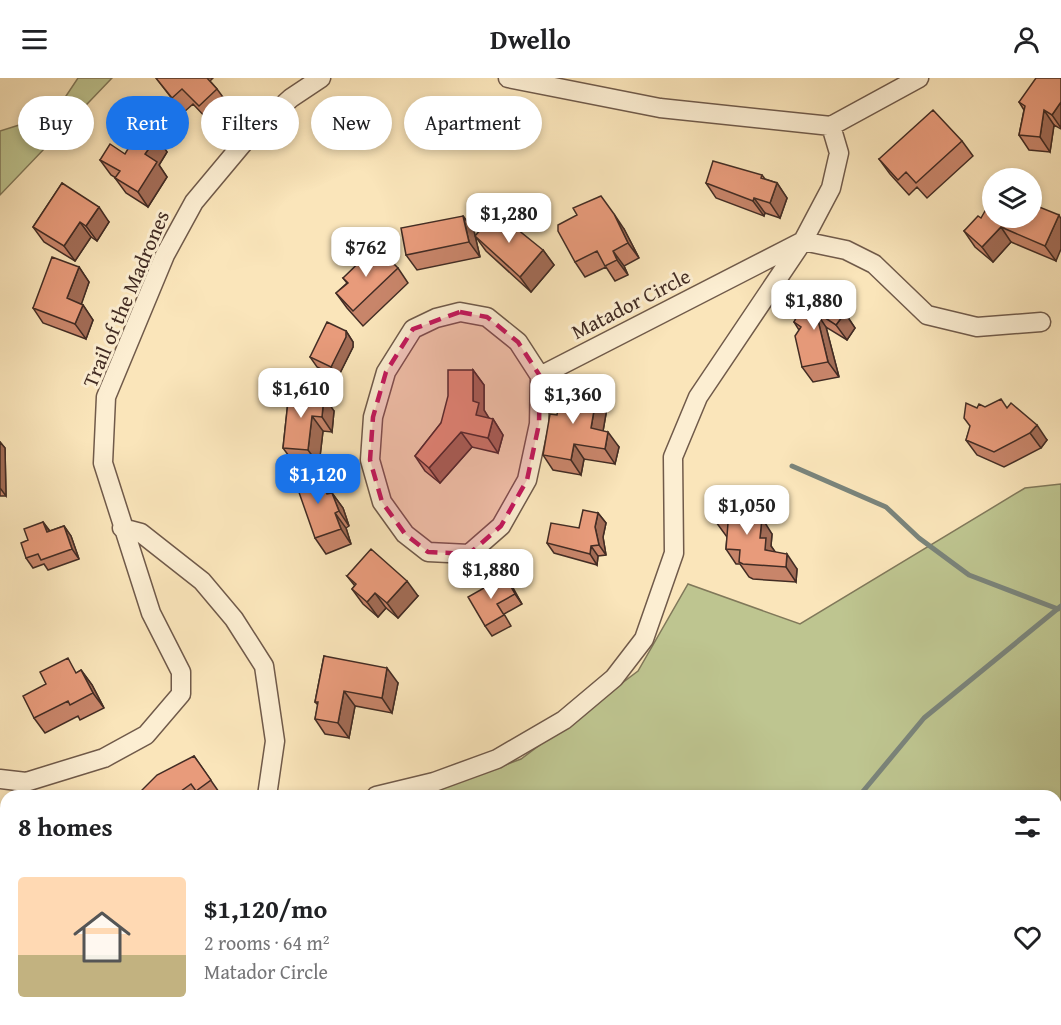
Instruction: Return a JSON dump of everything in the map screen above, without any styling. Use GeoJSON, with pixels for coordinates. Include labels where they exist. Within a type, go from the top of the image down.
{"type":"FeatureCollection","features":[{"type":"Feature","properties":{"kind":"street","name":"Trail of the Madrones"},"geometry":{"type":"LineString","coordinates":[[0,779],[26,782],[104,758],[146,735],[181,693],[181,672],[151,613],[103,463],[106,397],[165,255],[194,202],[250,135],[291,98],[321,78]]}},
{"type":"Feature","properties":{"kind":"street"},"geometry":{"type":"LineString","coordinates":[[508,78],[660,108],[831,126],[919,78]]}},
{"type":"Feature","properties":{"kind":"street"},"geometry":{"type":"LineString","coordinates":[[401,790],[434,782],[497,759],[564,720],[614,678],[644,639],[674,553],[673,457],[698,397],[803,241],[831,188],[839,153],[831,126]]}},
{"type":"Feature","properties":{"kind":"street"},"geometry":{"type":"LineString","coordinates":[[803,241],[846,250],[874,264],[927,315],[976,327],[1041,322]]}},
{"type":"Feature","properties":{"kind":"street","name":"Matador Circle"},"geometry":{"type":"LineString","coordinates":[[540,376],[803,241]]}},
{"type":"Feature","properties":{"kind":"street"},"geometry":{"type":"LineString","coordinates":[[459,312],[487,317],[518,342],[540,376],[539,424],[527,480],[501,526],[468,554],[428,552],[405,534],[382,502],[370,460],[373,417],[386,372],[413,329],[436,318],[459,312]]}},
{"type":"Feature","properties":{"kind":"street"},"geometry":{"type":"LineString","coordinates":[[122,528],[141,533],[202,580],[234,619],[264,666],[275,741],[268,790]]}},
{"type":"Feature","properties":{"kind":"highlighted area"},"geometry":{"type":"Polygon","coordinates":[[[460,312],[487,317],[518,342],[540,376],[539,424],[527,480],[501,526],[469,554],[428,552],[405,534],[382,502],[370,460],[373,417],[386,372],[413,329],[460,312]]]}},
{"type":"Feature","properties":{"kind":"green space"},"geometry":{"type":"Polygon","coordinates":[[[78,78],[112,78],[94,97],[66,96],[78,78]]]}},
{"type":"Feature","properties":{"kind":"green space"},"geometry":{"type":"Polygon","coordinates":[[[18,125],[18,150],[43,150],[0,195],[0,131],[18,125]]]}},
{"type":"Feature","properties":{"kind":"green space"},"geometry":{"type":"Polygon","coordinates":[[[1061,484],[1061,790],[439,790],[521,759],[638,671],[688,584],[800,624],[1025,488],[1061,484]]]}},
{"type":"Feature","properties":{"kind":"building"},"geometry":{"type":"Polygon","coordinates":[[[156,78],[207,78],[217,89],[210,96],[201,96],[199,106],[182,89],[174,96],[170,96],[156,78]]]}},
{"type":"Feature","properties":{"kind":"building"},"geometry":{"type":"Polygon","coordinates":[[[1036,78],[1061,78],[1061,102],[1052,115],[1044,110],[1040,137],[1019,135],[1025,106],[1019,102],[1036,78]]]}},
{"type":"Feature","properties":{"kind":"building"},"geometry":{"type":"Polygon","coordinates":[[[933,110],[962,141],[916,183],[906,172],[898,180],[879,159],[933,110]]]}},
{"type":"Feature","properties":{"kind":"building"},"geometry":{"type":"Polygon","coordinates":[[[106,150],[119,150],[125,154],[127,150],[148,150],[145,154],[157,162],[138,192],[115,178],[120,171],[100,160],[106,150]]]}},
{"type":"Feature","properties":{"kind":"building"},"geometry":{"type":"Polygon","coordinates":[[[713,161],[762,175],[761,178],[777,183],[770,203],[754,198],[753,201],[706,183],[713,161]]]}},
{"type":"Feature","properties":{"kind":"building"},"geometry":{"type":"Polygon","coordinates":[[[62,183],[99,207],[86,226],[80,222],[64,246],[33,227],[62,183]]]}},
{"type":"Feature","properties":{"kind":"building"},"geometry":{"type":"Polygon","coordinates":[[[601,196],[614,214],[628,243],[613,251],[617,260],[605,266],[597,251],[575,262],[558,231],[558,225],[577,215],[573,208],[601,196]]]}},
{"type":"Feature","properties":{"kind":"building"},"geometry":{"type":"Polygon","coordinates":[[[1042,208],[1059,215],[1045,246],[1003,228],[1042,228],[1042,208]]]}},
{"type":"Feature","properties":{"kind":"building"},"geometry":{"type":"Polygon","coordinates":[[[496,212],[543,250],[520,277],[475,236],[496,212]]]}},
{"type":"Feature","properties":{"kind":"building"},"geometry":{"type":"Polygon","coordinates":[[[463,216],[469,242],[406,255],[401,228],[463,216]]]}},
{"type":"Feature","properties":{"kind":"building"},"geometry":{"type":"Polygon","coordinates":[[[978,216],[981,218],[982,216],[982,228],[1000,228],[982,247],[964,231],[978,216]]]}},
{"type":"Feature","properties":{"kind":"building"},"geometry":{"type":"Polygon","coordinates":[[[376,246],[398,268],[353,311],[336,293],[348,283],[343,278],[376,246]]]}},
{"type":"Feature","properties":{"kind":"building"},"geometry":{"type":"Polygon","coordinates":[[[52,257],[79,267],[67,298],[83,305],[75,324],[33,308],[52,257]]]}},
{"type":"Feature","properties":{"kind":"building"},"geometry":{"type":"Polygon","coordinates":[[[818,296],[845,313],[836,325],[816,312],[828,362],[802,367],[795,336],[801,327],[794,322],[799,313],[797,311],[805,300],[812,305],[818,296]]]}},
{"type":"Feature","properties":{"kind":"building"},"geometry":{"type":"Polygon","coordinates":[[[327,322],[346,331],[346,337],[331,367],[310,357],[327,322]]]}},
{"type":"Feature","properties":{"kind":"building"},"geometry":{"type":"Polygon","coordinates":[[[448,370],[473,370],[473,401],[479,403],[476,415],[493,419],[488,438],[461,432],[429,468],[415,456],[441,423],[448,396],[448,370]]]}},
{"type":"Feature","properties":{"kind":"building"},"geometry":{"type":"Polygon","coordinates":[[[562,387],[597,393],[591,428],[608,432],[605,449],[574,444],[571,460],[543,455],[550,414],[557,415],[562,387]]]}},
{"type":"Feature","properties":{"kind":"building"},"geometry":{"type":"Polygon","coordinates":[[[289,392],[324,396],[322,417],[312,416],[308,450],[283,448],[289,392]]]}},
{"type":"Feature","properties":{"kind":"building"},"geometry":{"type":"Polygon","coordinates":[[[1001,399],[1007,408],[1011,403],[1037,425],[1030,433],[994,452],[966,440],[970,426],[964,418],[966,403],[977,408],[979,404],[985,407],[1001,399]]]}},
{"type":"Feature","properties":{"kind":"building"},"geometry":{"type":"Polygon","coordinates":[[[319,472],[327,494],[332,493],[339,511],[335,513],[341,529],[315,538],[295,481],[319,472]]]}},
{"type":"Feature","properties":{"kind":"building"},"geometry":{"type":"Polygon","coordinates":[[[719,497],[741,499],[740,516],[762,518],[760,538],[766,538],[765,550],[787,554],[786,567],[743,564],[739,562],[740,550],[726,549],[728,523],[716,522],[719,497]]]}},
{"type":"Feature","properties":{"kind":"building"},"geometry":{"type":"Polygon","coordinates":[[[583,510],[598,513],[595,527],[599,545],[591,546],[590,554],[547,543],[551,523],[579,528],[583,510]]]}},
{"type":"Feature","properties":{"kind":"building"},"geometry":{"type":"Polygon","coordinates":[[[43,522],[47,532],[64,526],[72,549],[41,560],[38,554],[26,558],[21,543],[28,540],[24,529],[43,522]]]}},
{"type":"Feature","properties":{"kind":"building"},"geometry":{"type":"Polygon","coordinates":[[[371,549],[407,581],[387,603],[375,593],[367,602],[352,589],[356,584],[347,576],[371,549]]]}},
{"type":"Feature","properties":{"kind":"building"},"geometry":{"type":"Polygon","coordinates":[[[505,576],[515,594],[497,604],[504,615],[485,626],[468,597],[505,576]]]}},
{"type":"Feature","properties":{"kind":"building"},"geometry":{"type":"Polygon","coordinates":[[[324,656],[387,668],[382,698],[344,691],[338,723],[315,719],[318,702],[315,702],[324,656]]]}},
{"type":"Feature","properties":{"kind":"building"},"geometry":{"type":"Polygon","coordinates":[[[68,658],[76,673],[81,670],[93,693],[70,705],[68,701],[34,718],[23,696],[46,684],[40,672],[68,658]]]}},
{"type":"Feature","properties":{"kind":"building"},"geometry":{"type":"Polygon","coordinates":[[[194,756],[211,780],[197,790],[191,784],[182,790],[142,790],[157,775],[194,756]]]}},
{"type":"Feature","properties":{"kind":"waterway"},"geometry":{"type":"LineString","coordinates":[[792,466],[886,507],[919,538],[969,575],[1058,609]]}},
{"type":"Feature","properties":{"kind":"waterway"},"geometry":{"type":"LineString","coordinates":[[864,790],[924,718],[1061,606]]}}]}
